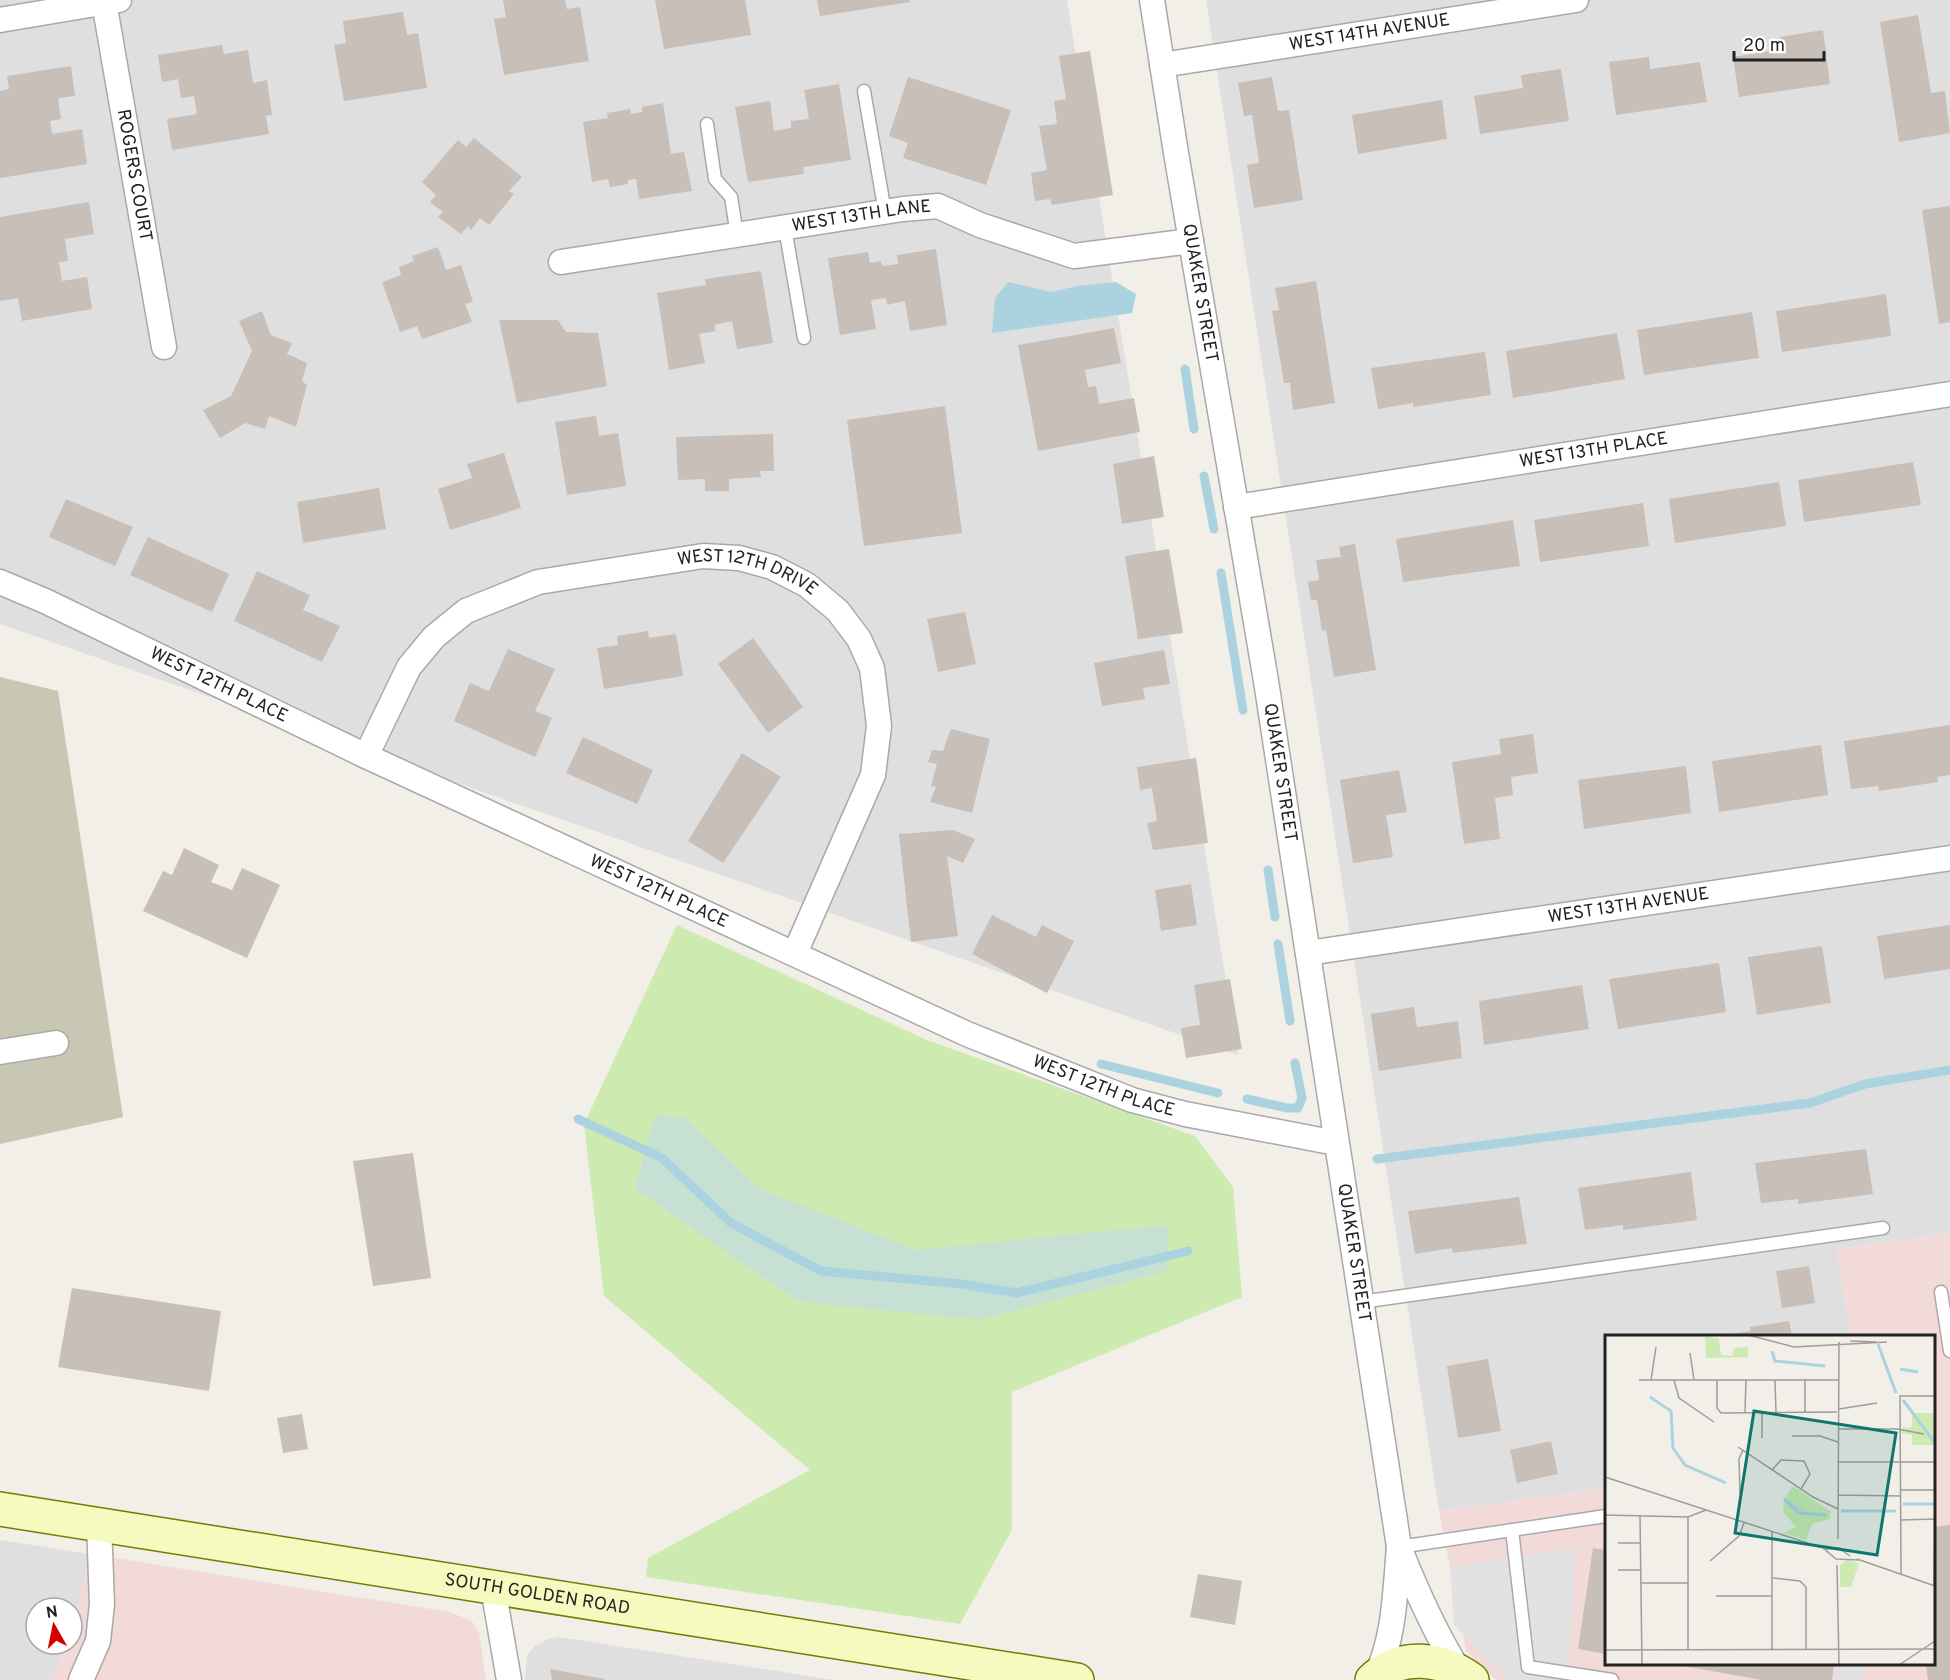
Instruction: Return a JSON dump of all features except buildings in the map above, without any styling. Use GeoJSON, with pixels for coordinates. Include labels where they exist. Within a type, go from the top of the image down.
{"type":"FeatureCollection","features":[{"type":"Feature","properties":{"kind":"main road","name":"SOUTH GOLDEN ROAD"},"geometry":{"type":"LineString","coordinates":[[0,1509],[1077,1680]]}},
{"type":"Feature","properties":{"kind":"main road"},"geometry":{"type":"LineString","coordinates":[[1374,1678],[1391,1667],[1408,1662],[1426,1661],[1443,1664],[1466,1675]]}},
{"type":"Feature","properties":{"kind":"street","name":"QUAKER STREET"},"geometry":{"type":"LineString","coordinates":[[1152,0],[1161,65],[1266,681],[1399,1547],[1440,1641],[1466,1675]]}},
{"type":"Feature","properties":{"kind":"street"},"geometry":{"type":"LineString","coordinates":[[0,20],[112,1]]}},
{"type":"Feature","properties":{"kind":"street","name":"ROGERS COURT"},"geometry":{"type":"LineString","coordinates":[[112,1],[164,347]]}},
{"type":"Feature","properties":{"kind":"street","name":"WEST 14TH AVENUE"},"geometry":{"type":"LineString","coordinates":[[1161,65],[1566,1]]}},
{"type":"Feature","properties":{"kind":"street","name":"WEST 13TH LANE"},"geometry":{"type":"LineString","coordinates":[[561,262],[885,212],[938,206],[980,225],[1074,256],[1191,242]]}},
{"type":"Feature","properties":{"kind":"street","name":"WEST 13TH PLACE"},"geometry":{"type":"LineString","coordinates":[[1236,507],[1950,394]]}},
{"type":"Feature","properties":{"kind":"street","name":"WEST 12TH DRIVE"},"geometry":{"type":"LineString","coordinates":[[366,756],[409,667],[434,637],[466,611],[538,582],[703,556],[739,558],[772,567],[807,585],[838,611],[859,639],[872,668],[879,726],[873,775],[795,953]]}},
{"type":"Feature","properties":{"kind":"street","name":"WEST 12TH PLACE"},"geometry":{"type":"LineString","coordinates":[[0,582],[45,601],[366,756],[967,1034],[1132,1100],[1185,1114],[1336,1143]]}},
{"type":"Feature","properties":{"kind":"street","name":"WEST 13TH AVENUE"},"geometry":{"type":"LineString","coordinates":[[1308,953],[1950,858]]}},
{"type":"Feature","properties":{"kind":"street"},"geometry":{"type":"LineString","coordinates":[[0,1052],[57,1042]]}},
{"type":"Feature","properties":{"kind":"street"},"geometry":{"type":"LineString","coordinates":[[81,1680],[98,1641],[102,1604],[99,1524]]}},
{"type":"Feature","properties":{"kind":"street","name":"QUAKER STREET"},"geometry":{"type":"LineString","coordinates":[[1374,1678],[1387,1650],[1399,1547]]}},
{"type":"Feature","properties":{"kind":"street"},"geometry":{"type":"LineString","coordinates":[[494,1588],[509,1680]]}},
{"type":"Feature","properties":{"kind":"lane"},"geometry":{"type":"LineString","coordinates":[[864,91],[885,212]]}},
{"type":"Feature","properties":{"kind":"lane"},"geometry":{"type":"LineString","coordinates":[[707,124],[715,179],[731,197],[737,235]]}},
{"type":"Feature","properties":{"kind":"lane"},"geometry":{"type":"LineString","coordinates":[[785,228],[804,338]]}},
{"type":"Feature","properties":{"kind":"lane"},"geometry":{"type":"LineString","coordinates":[[1360,1302],[1883,1228]]}},
{"type":"Feature","properties":{"kind":"lane"},"geometry":{"type":"LineString","coordinates":[[1941,1292],[1950,1351]]}},
{"type":"Feature","properties":{"kind":"lane"},"geometry":{"type":"LineString","coordinates":[[1399,1547],[1605,1516]]}},
{"type":"Feature","properties":{"kind":"lane"},"geometry":{"type":"LineString","coordinates":[[1512,1530],[1528,1667],[1612,1680]]}},
{"type":"Feature","properties":{"kind":"shaded area"},"geometry":{"type":"Polygon","coordinates":[[[0,0],[1067,0],[1238,1055],[0,624],[0,0]]]}},
{"type":"Feature","properties":{"kind":"shaded area"},"geometry":{"type":"Polygon","coordinates":[[[1206,0],[1950,0],[1950,1233],[1837,1249],[1851,1335],[1605,1335],[1605,1488],[1439,1511],[1206,0]]]}},
{"type":"Feature","properties":{"kind":"shaded area"},"geometry":{"type":"Polygon","coordinates":[[[0,677],[58,691],[123,1117],[0,1144],[0,677]]]}},
{"type":"Feature","properties":{"kind":"shaded area"},"geometry":{"type":"Polygon","coordinates":[[[655,1115],[684,1117],[760,1189],[916,1250],[1169,1225],[1167,1271],[979,1320],[799,1302],[635,1189],[655,1115]]]}},
{"type":"Feature","properties":{"kind":"shaded area"},"geometry":{"type":"Polygon","coordinates":[[[1950,1233],[1950,1680],[1496,1680],[1466,1651],[1439,1511],[1605,1488],[1605,1665],[1935,1665],[1935,1335],[1851,1335],[1837,1249],[1950,1233]]]}},
{"type":"Feature","properties":{"kind":"shaded area"},"geometry":{"type":"Polygon","coordinates":[[[0,1540],[90,1554],[80,1596],[24,1596],[24,1656],[63,1656],[50,1680],[0,1680],[0,1540]]]}},
{"type":"Feature","properties":{"kind":"shaded area"},"geometry":{"type":"Polygon","coordinates":[[[1576,1548],[1567,1680],[1509,1680],[1454,1625],[1450,1567],[1576,1548]]]}},
{"type":"Feature","properties":{"kind":"shaded area"},"geometry":{"type":"Polygon","coordinates":[[[90,1554],[450,1612],[472,1621],[479,1633],[486,1680],[50,1680],[63,1656],[84,1656],[84,1596],[80,1596],[90,1554]]]}},
{"type":"Feature","properties":{"kind":"shaded area"},"geometry":{"type":"Polygon","coordinates":[[[559,1637],[834,1680],[525,1680],[527,1655],[535,1646],[559,1637]]]}},
{"type":"Feature","properties":{"kind":"shaded area"},"geometry":{"type":"Polygon","coordinates":[[[1837,1665],[1864,1665],[1862,1680],[1835,1680],[1837,1665]]]}},
{"type":"Feature","properties":{"kind":"green space"},"geometry":{"type":"Polygon","coordinates":[[[677,925],[927,1040],[1195,1136],[1233,1187],[1242,1297],[1012,1392],[1012,1530],[960,1624],[646,1577],[648,1558],[810,1470],[604,1296],[584,1124],[677,925]]]}},
{"type":"Feature","properties":{"kind":"water"},"geometry":{"type":"Polygon","coordinates":[[[1008,282],[1051,292],[1077,286],[1116,282],[1136,294],[1132,313],[992,333],[995,298],[1008,282]]]}},
{"type":"Feature","properties":{"kind":"waterway"},"geometry":{"type":"LineString","coordinates":[[1185,369],[1194,429]]}},
{"type":"Feature","properties":{"kind":"waterway"},"geometry":{"type":"LineString","coordinates":[[1204,476],[1214,529]]}},
{"type":"Feature","properties":{"kind":"waterway"},"geometry":{"type":"LineString","coordinates":[[1221,573],[1243,710]]}},
{"type":"Feature","properties":{"kind":"waterway"},"geometry":{"type":"LineString","coordinates":[[1268,870],[1275,917]]}},
{"type":"Feature","properties":{"kind":"waterway"},"geometry":{"type":"LineString","coordinates":[[1278,944],[1290,1021]]}},
{"type":"Feature","properties":{"kind":"waterway"},"geometry":{"type":"LineString","coordinates":[[1247,1099],[1287,1108],[1298,1108],[1302,1098],[1295,1063]]}},
{"type":"Feature","properties":{"kind":"waterway"},"geometry":{"type":"LineString","coordinates":[[1101,1064],[1218,1093]]}},
{"type":"Feature","properties":{"kind":"waterway"},"geometry":{"type":"LineString","coordinates":[[1377,1159],[1810,1103],[1865,1084],[1950,1070]]}},
{"type":"Feature","properties":{"kind":"waterway"},"geometry":{"type":"LineString","coordinates":[[578,1119],[662,1158],[731,1223],[821,1271],[962,1284],[1017,1293],[1188,1251]]}}]}
